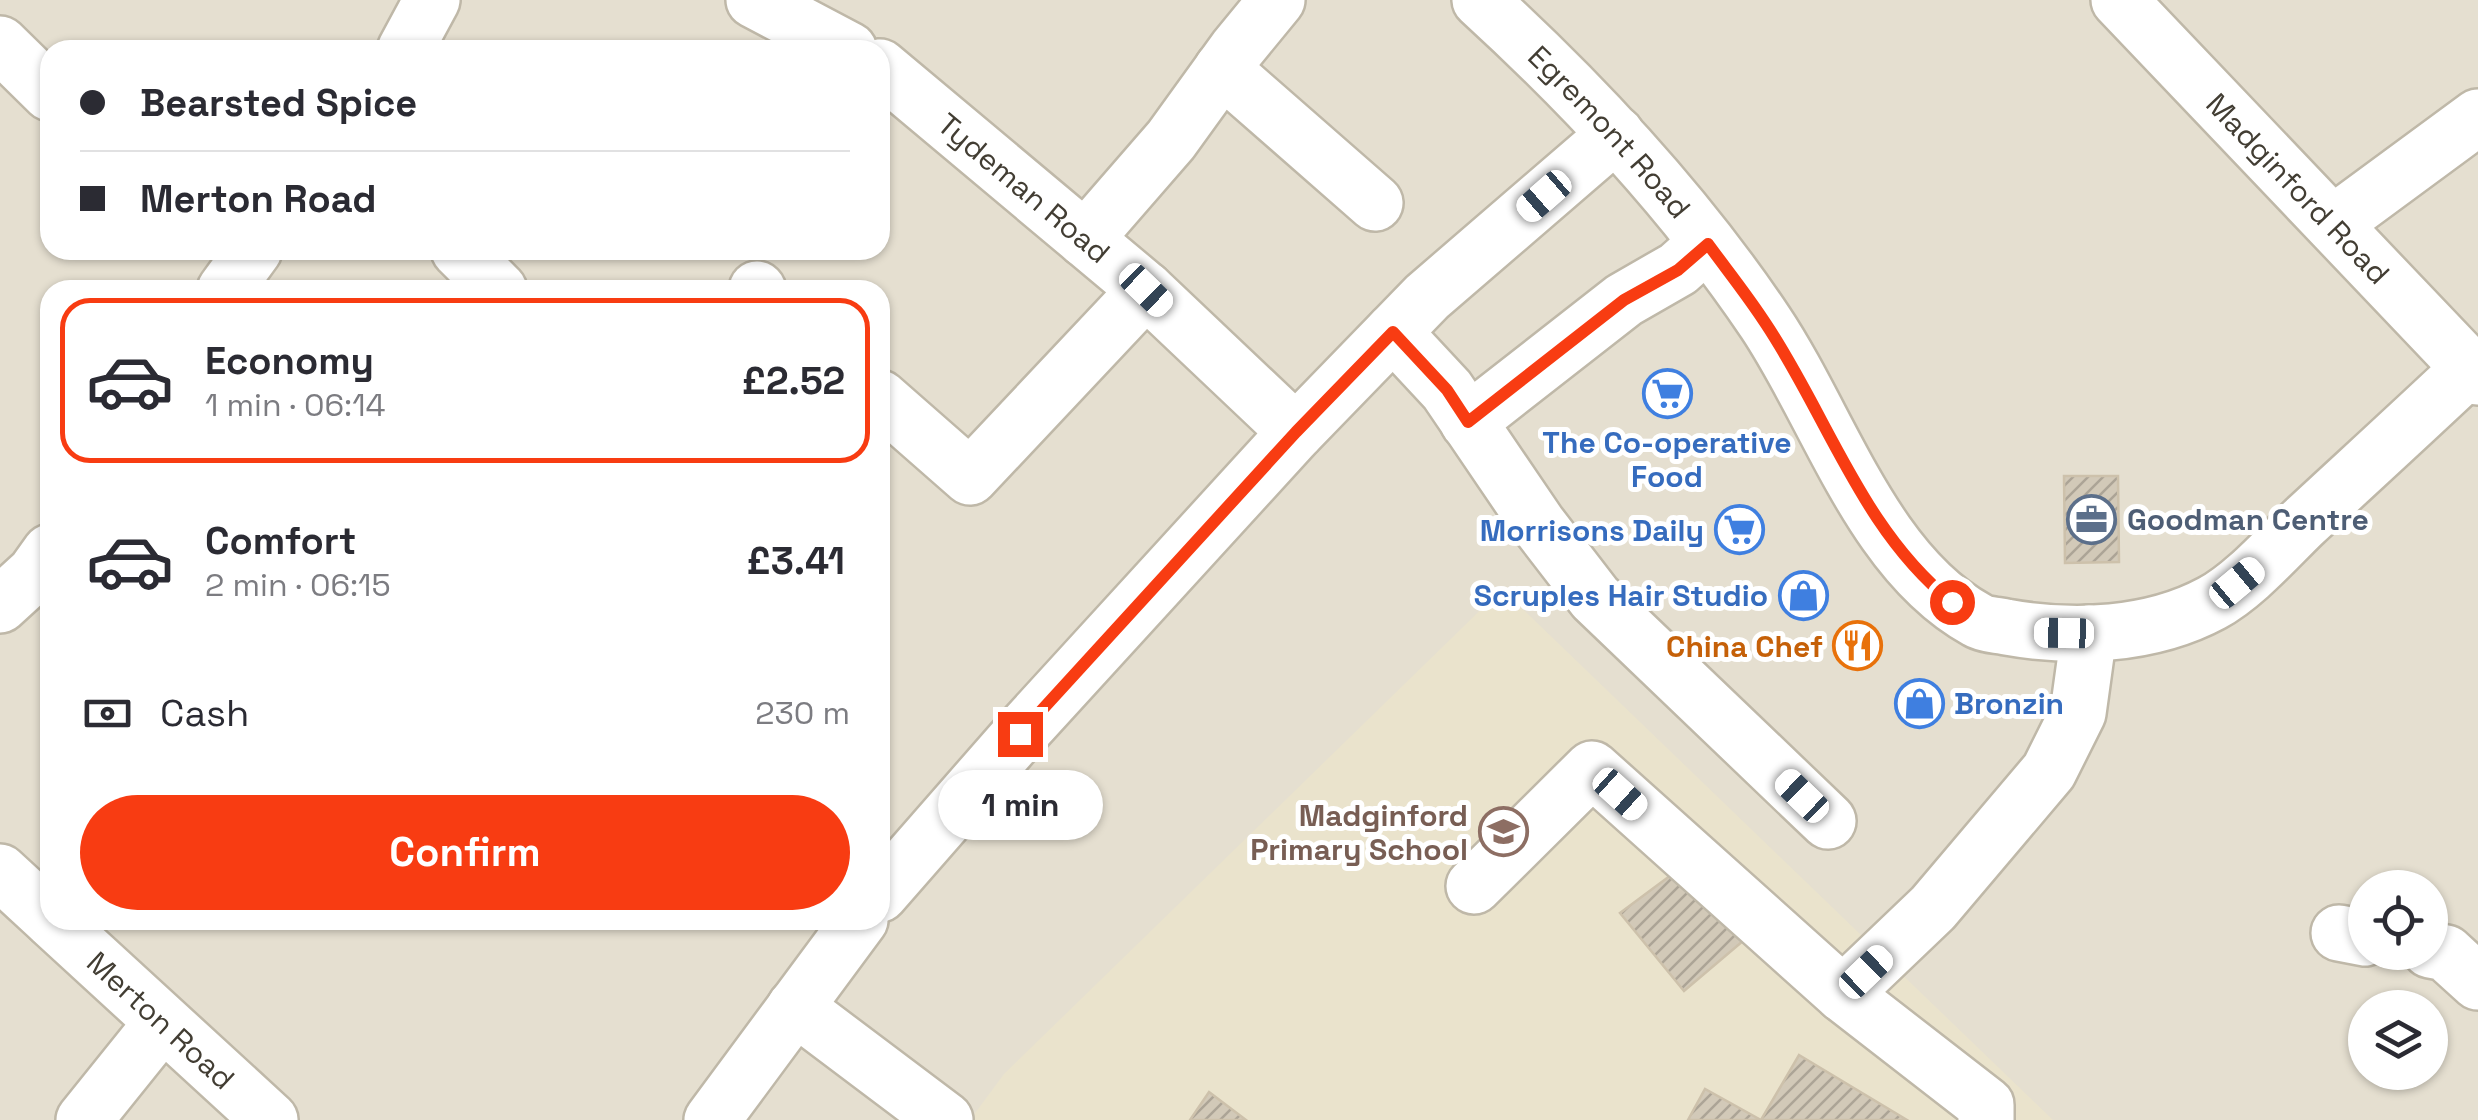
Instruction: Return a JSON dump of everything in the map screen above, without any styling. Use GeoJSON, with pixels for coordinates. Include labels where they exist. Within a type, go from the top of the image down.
{"type":"FeatureCollection","features":[{"type":"Feature","properties":{"kind":"street"},"geometry":{"type":"LineString","coordinates":[[410,40],[432,0]]}},
{"type":"Feature","properties":{"kind":"street"},"geometry":{"type":"LineString","coordinates":[[1086,239],[1172,140],[1277,0]]}},
{"type":"Feature","properties":{"kind":"street","name":"Egremont Road"},"geometry":{"type":"LineString","coordinates":[[1480,0],[1547,61],[1616,134],[1708,244],[1766,324],[1876,520],[1926,581],[1979,622],[2038,632],[2089,634],[2155,625],[2214,602],[2474,373]]}},
{"type":"Feature","properties":{"kind":"street","name":"Madginford Road"},"geometry":{"type":"LineString","coordinates":[[2119,0],[2474,373]]}},
{"type":"Feature","properties":{"kind":"street"},"geometry":{"type":"LineString","coordinates":[[761,2],[831,40]]}},
{"type":"Feature","properties":{"kind":"street"},"geometry":{"type":"LineString","coordinates":[[0,44],[40,84]]}},
{"type":"Feature","properties":{"kind":"street"},"geometry":{"type":"LineString","coordinates":[[1222,69],[1375,204]]}},
{"type":"Feature","properties":{"kind":"street","name":"Tydeman Road"},"geometry":{"type":"LineString","coordinates":[[890,76],[1146,290],[1296,432]]}},
{"type":"Feature","properties":{"kind":"street"},"geometry":{"type":"LineString","coordinates":[[2334,222],[2478,117]]}},
{"type":"Feature","properties":{"kind":"street"},"geometry":{"type":"LineString","coordinates":[[890,878],[1296,432],[1427,297],[1616,134]]}},
{"type":"Feature","properties":{"kind":"street"},"geometry":{"type":"LineString","coordinates":[[1468,422],[1624,300],[1678,270],[1708,244]]}},
{"type":"Feature","properties":{"kind":"street"},"geometry":{"type":"LineString","coordinates":[[469,260],[489,280]]}},
{"type":"Feature","properties":{"kind":"street"},"geometry":{"type":"LineString","coordinates":[[890,407],[970,477],[1146,290]]}},
{"type":"Feature","properties":{"kind":"street"},"geometry":{"type":"LineString","coordinates":[[1393,332],[1447,390],[1538,524],[1595,598],[1828,820]]}},
{"type":"Feature","properties":{"kind":"street"},"geometry":{"type":"LineString","coordinates":[[0,605],[40,566]]}},
{"type":"Feature","properties":{"kind":"street"},"geometry":{"type":"LineString","coordinates":[[1843,994],[1933,908],[2049,771],[2078,713],[2089,634]]}},
{"type":"Feature","properties":{"kind":"street"},"geometry":{"type":"LineString","coordinates":[[1474,886],[1592,769],[1843,994],[1986,1105],[1986,1120]]}},
{"type":"Feature","properties":{"kind":"street","name":"Merton Road"},"geometry":{"type":"LineString","coordinates":[[0,872],[40,909]]}},
{"type":"Feature","properties":{"kind":"street","name":"Merton Road"},"geometry":{"type":"LineString","coordinates":[[63,930],[270,1120]]}},
{"type":"Feature","properties":{"kind":"street"},"geometry":{"type":"LineString","coordinates":[[712,1120],[846,930]]}},
{"type":"Feature","properties":{"kind":"street"},"geometry":{"type":"LineString","coordinates":[[2448,956],[2478,982]]}},
{"type":"Feature","properties":{"kind":"street"},"geometry":{"type":"LineString","coordinates":[[795,1007],[944,1120]]}},
{"type":"Feature","properties":{"kind":"street"},"geometry":{"type":"LineString","coordinates":[[84,1120],[162,1022]]}},
{"type":"Feature","properties":{"kind":"shaded area"},"geometry":{"type":"Polygon","coordinates":[[[0,0],[2478,0],[2478,1120],[0,1120],[0,0]]]}},
{"type":"Feature","properties":{"kind":"shaded area","name":"Madginford Primary School"},"geometry":{"type":"Polygon","coordinates":[[[1502,589],[2053,1120],[970,1120],[1004,1074],[1502,589]]]}},
{"type":"Feature","properties":{"kind":"building","name":"Goodman Centre"},"geometry":{"type":"Polygon","coordinates":[[[2064,476],[2118,476],[2119,562],[2065,563],[2064,476]]]}},
{"type":"Feature","properties":{"kind":"building"},"geometry":{"type":"Polygon","coordinates":[[[1694,858],[1750,935],[1684,991],[1620,913],[1694,858]]]}},
{"type":"Feature","properties":{"kind":"building"},"geometry":{"type":"Polygon","coordinates":[[[1799,1055],[1907,1120],[1761,1120],[1799,1055]]]}},
{"type":"Feature","properties":{"kind":"building"},"geometry":{"type":"Polygon","coordinates":[[[1705,1089],[1761,1120],[1688,1120],[1705,1089]]]}},
{"type":"Feature","properties":{"kind":"building"},"geometry":{"type":"Polygon","coordinates":[[[1209,1092],[1246,1120],[1190,1120],[1209,1092]]]}},
{"type":"Feature","properties":{"kind":"place","name":"The Co-operative Food"},"geometry":{"type":"Point","coordinates":[1667,393]}},
{"type":"Feature","properties":{"kind":"place","name":"Goodman Centre"},"geometry":{"type":"Point","coordinates":[2092,519]}},
{"type":"Feature","properties":{"kind":"place","name":"Morrisons Daily"},"geometry":{"type":"Point","coordinates":[1739,530]}},
{"type":"Feature","properties":{"kind":"place","name":"Scruples Hair Studio"},"geometry":{"type":"Point","coordinates":[1803,595]}},
{"type":"Feature","properties":{"kind":"place","name":"China Chef"},"geometry":{"type":"Point","coordinates":[1858,646]}},
{"type":"Feature","properties":{"kind":"place","name":"Bronzin"},"geometry":{"type":"Point","coordinates":[1919,703]}},
{"type":"Feature","properties":{"kind":"place","name":"Madginford Primary School"},"geometry":{"type":"Point","coordinates":[1503,832]}},
{"type":"Feature","properties":{"kind":"route"},"geometry":{"type":"LineString","coordinates":[[1020,734],[1296,432],[1393,332],[1447,390],[1468,422],[1624,300],[1678,270],[1708,244],[1766,324],[1876,520],[1926,581],[1952,602]]}}]}
